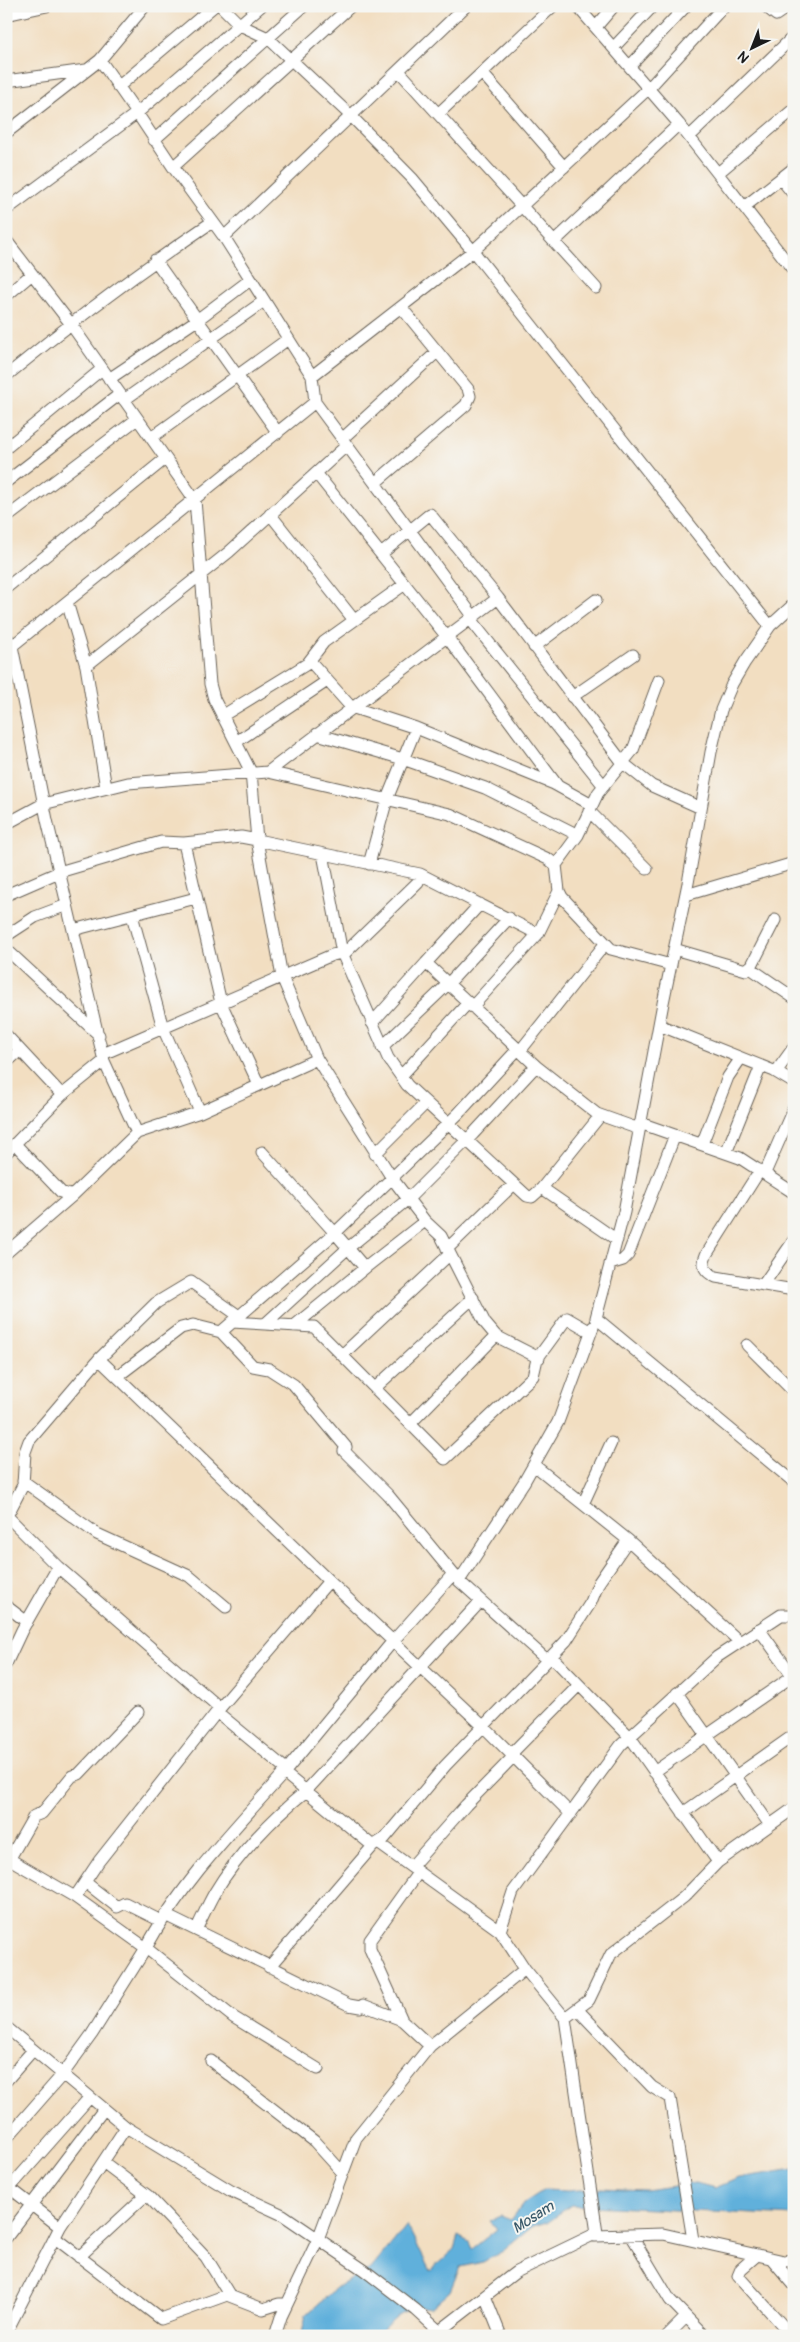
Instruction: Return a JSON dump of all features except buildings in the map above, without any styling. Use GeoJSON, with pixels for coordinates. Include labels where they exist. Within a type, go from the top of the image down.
{"type":"FeatureCollection","features":[{"type":"Feature","properties":{"kind":"street"},"geometry":{"type":"LineString","coordinates":[[6,15],[46,6]]}},
{"type":"Feature","properties":{"kind":"street"},"geometry":{"type":"LineString","coordinates":[[6,133],[100,60],[145,6]]}},
{"type":"Feature","properties":{"kind":"street"},"geometry":{"type":"LineString","coordinates":[[118,87],[214,6]]}},
{"type":"Feature","properties":{"kind":"street"},"geometry":{"type":"LineString","coordinates":[[221,6],[240,25],[268,38],[352,116],[412,178],[473,251],[770,626]]}},
{"type":"Feature","properties":{"kind":"street"},"geometry":{"type":"LineString","coordinates":[[6,210],[137,113],[261,6]]}},
{"type":"Feature","properties":{"kind":"street"},"geometry":{"type":"LineString","coordinates":[[154,140],[304,6]]}},
{"type":"Feature","properties":{"kind":"street"},"geometry":{"type":"LineString","coordinates":[[173,167],[351,6]]}},
{"type":"Feature","properties":{"kind":"street"},"geometry":{"type":"LineString","coordinates":[[224,238],[466,6]]}},
{"type":"Feature","properties":{"kind":"street"},"geometry":{"type":"LineString","coordinates":[[438,114],[553,6]]}},
{"type":"Feature","properties":{"kind":"street"},"geometry":{"type":"LineString","coordinates":[[596,27],[614,6]]}},
{"type":"Feature","properties":{"kind":"street"},"geometry":{"type":"LineString","coordinates":[[614,48],[653,6]]}},
{"type":"Feature","properties":{"kind":"street"},"geometry":{"type":"LineString","coordinates":[[630,66],[686,6]]}},
{"type":"Feature","properties":{"kind":"street"},"geometry":{"type":"LineString","coordinates":[[312,376],[473,251],[649,88],[724,6]]}},
{"type":"Feature","properties":{"kind":"street"},"geometry":{"type":"LineString","coordinates":[[766,6],[776,15],[789,6]]}},
{"type":"Feature","properties":{"kind":"street"},"geometry":{"type":"LineString","coordinates":[[580,7],[679,124],[794,271]]}},
{"type":"Feature","properties":{"kind":"street"},"geometry":{"type":"LineString","coordinates":[[688,137],[794,36]]}},
{"type":"Feature","properties":{"kind":"street"},"geometry":{"type":"LineString","coordinates":[[100,60],[224,238],[312,376],[315,402],[472,617],[604,786]]}},
{"type":"Feature","properties":{"kind":"street"},"geometry":{"type":"LineString","coordinates":[[6,81],[88,70]]}},
{"type":"Feature","properties":{"kind":"street"},"geometry":{"type":"LineString","coordinates":[[399,71],[596,288]]}},
{"type":"Feature","properties":{"kind":"street"},"geometry":{"type":"LineString","coordinates":[[482,73],[564,167]]}},
{"type":"Feature","properties":{"kind":"street"},"geometry":{"type":"LineString","coordinates":[[718,174],[794,109]]}},
{"type":"Feature","properties":{"kind":"street"},"geometry":{"type":"LineString","coordinates":[[554,242],[679,124]]}},
{"type":"Feature","properties":{"kind":"street"},"geometry":{"type":"LineString","coordinates":[[744,207],[794,168]]}},
{"type":"Feature","properties":{"kind":"street"},"geometry":{"type":"LineString","coordinates":[[781,179],[794,195]]}},
{"type":"Feature","properties":{"kind":"street"},"geometry":{"type":"LineString","coordinates":[[6,376],[70,323],[155,260],[212,222]]}},
{"type":"Feature","properties":{"kind":"street"},"geometry":{"type":"LineString","coordinates":[[6,240],[70,323],[195,500],[210,684],[214,699],[251,772],[257,840],[282,978],[317,1059],[375,1154],[425,1221],[441,1236],[485,1323],[496,1336],[539,1358]]}},
{"type":"Feature","properties":{"kind":"street"},"geometry":{"type":"LineString","coordinates":[[155,260],[278,433]]}},
{"type":"Feature","properties":{"kind":"street"},"geometry":{"type":"LineString","coordinates":[[6,296],[32,274]]}},
{"type":"Feature","properties":{"kind":"street"},"geometry":{"type":"LineString","coordinates":[[109,379],[196,320],[250,280]]}},
{"type":"Feature","properties":{"kind":"street"},"geometry":{"type":"LineString","coordinates":[[6,482],[122,397],[264,301]]}},
{"type":"Feature","properties":{"kind":"street"},"geometry":{"type":"LineString","coordinates":[[375,483],[469,400],[470,396],[468,389],[401,307]]}},
{"type":"Feature","properties":{"kind":"street"},"geometry":{"type":"LineString","coordinates":[[151,438],[238,377],[288,339]]}},
{"type":"Feature","properties":{"kind":"street"},"geometry":{"type":"LineString","coordinates":[[86,666],[201,575],[316,473],[344,442],[437,352]]}},
{"type":"Feature","properties":{"kind":"street"},"geometry":{"type":"LineString","coordinates":[[6,448],[102,369]]}},
{"type":"Feature","properties":{"kind":"street"},"geometry":{"type":"LineString","coordinates":[[137,1134],[103,1057],[43,804],[9,641],[67,602],[315,402]]}},
{"type":"Feature","properties":{"kind":"street"},"geometry":{"type":"LineString","coordinates":[[6,518],[137,419]]}},
{"type":"Feature","properties":{"kind":"street"},"geometry":{"type":"LineString","coordinates":[[6,588],[165,458]]}},
{"type":"Feature","properties":{"kind":"street"},"geometry":{"type":"LineString","coordinates":[[316,473],[447,636],[556,785]]}},
{"type":"Feature","properties":{"kind":"street"},"geometry":{"type":"LineString","coordinates":[[270,514],[354,620]]}},
{"type":"Feature","properties":{"kind":"street"},"geometry":{"type":"LineString","coordinates":[[381,554],[430,514],[498,598],[623,763],[648,784],[701,808]]}},
{"type":"Feature","properties":{"kind":"street"},"geometry":{"type":"LineString","coordinates":[[222,716],[310,661],[319,646],[405,584]]}},
{"type":"Feature","properties":{"kind":"street"},"geometry":{"type":"LineString","coordinates":[[268,772],[351,707],[498,598]]}},
{"type":"Feature","properties":{"kind":"street"},"geometry":{"type":"LineString","coordinates":[[534,647],[596,600]]}},
{"type":"Feature","properties":{"kind":"street"},"geometry":{"type":"LineString","coordinates":[[67,602],[86,666],[106,788]]}},
{"type":"Feature","properties":{"kind":"street"},"geometry":{"type":"LineString","coordinates":[[6,2139],[62,2074],[92,2034],[163,1918],[206,1862],[285,1771],[393,1641],[456,1577],[534,1465],[558,1422],[596,1318],[617,1240],[721,710],[732,684],[770,626],[794,604]]}},
{"type":"Feature","properties":{"kind":"street"},"geometry":{"type":"LineString","coordinates":[[572,696],[633,655]]}},
{"type":"Feature","properties":{"kind":"street"},"geometry":{"type":"LineString","coordinates":[[310,661],[351,707],[416,728],[556,785],[591,808],[647,869]]}},
{"type":"Feature","properties":{"kind":"street"},"geometry":{"type":"LineString","coordinates":[[401,1076],[538,934],[559,891],[556,865],[578,835],[604,786],[636,745],[659,680]]}},
{"type":"Feature","properties":{"kind":"street"},"geometry":{"type":"LineString","coordinates":[[236,742],[327,681]]}},
{"type":"Feature","properties":{"kind":"street"},"geometry":{"type":"LineString","coordinates":[[370,864],[388,799],[416,728]]}},
{"type":"Feature","properties":{"kind":"street"},"geometry":{"type":"LineString","coordinates":[[317,734],[403,759],[492,790],[578,835]]}},
{"type":"Feature","properties":{"kind":"street"},"geometry":{"type":"LineString","coordinates":[[6,824],[43,804],[128,783],[268,772],[450,814],[548,859],[556,865]]}},
{"type":"Feature","properties":{"kind":"street"},"geometry":{"type":"LineString","coordinates":[[6,895],[59,872],[161,842],[184,843],[241,837],[420,874],[538,934]]}},
{"type":"Feature","properties":{"kind":"street"},"geometry":{"type":"LineString","coordinates":[[184,843],[221,1004],[259,1085]]}},
{"type":"Feature","properties":{"kind":"street"},"geometry":{"type":"LineString","coordinates":[[323,854],[342,953],[382,1047],[407,1085],[448,1124],[527,1196],[532,1197],[542,1188],[600,1116]]}},
{"type":"Feature","properties":{"kind":"street"},"geometry":{"type":"LineString","coordinates":[[686,894],[794,863]]}},
{"type":"Feature","properties":{"kind":"street"},"geometry":{"type":"LineString","coordinates":[[72,1196],[61,1192],[10,1148],[62,1095],[103,1057],[163,1028],[332,955],[346,952],[418,882],[420,874]]}},
{"type":"Feature","properties":{"kind":"street"},"geometry":{"type":"LineString","coordinates":[[559,891],[605,944],[619,953],[670,965]]}},
{"type":"Feature","properties":{"kind":"street"},"geometry":{"type":"LineString","coordinates":[[73,930],[196,898]]}},
{"type":"Feature","properties":{"kind":"street"},"geometry":{"type":"LineString","coordinates":[[6,936],[35,917],[67,904]]}},
{"type":"Feature","properties":{"kind":"street"},"geometry":{"type":"LineString","coordinates":[[372,1023],[480,904]]}},
{"type":"Feature","properties":{"kind":"street"},"geometry":{"type":"LineString","coordinates":[[132,915],[163,1028],[200,1112]]}},
{"type":"Feature","properties":{"kind":"street"},"geometry":{"type":"LineString","coordinates":[[382,1047],[448,984],[509,918]]}},
{"type":"Feature","properties":{"kind":"street"},"geometry":{"type":"LineString","coordinates":[[674,948],[744,970],[750,968],[775,920]]}},
{"type":"Feature","properties":{"kind":"street"},"geometry":{"type":"LineString","coordinates":[[220,1332],[335,1233],[448,1124],[519,1050],[605,944]]}},
{"type":"Feature","properties":{"kind":"street"},"geometry":{"type":"LineString","coordinates":[[6,949],[99,1036]]}},
{"type":"Feature","properties":{"kind":"street"},"geometry":{"type":"LineString","coordinates":[[426,963],[536,1066],[600,1116],[675,1134],[740,1158],[763,1171],[794,1193]]}},
{"type":"Feature","properties":{"kind":"street"},"geometry":{"type":"LineString","coordinates":[[750,968],[794,998]]}},
{"type":"Feature","properties":{"kind":"street"},"geometry":{"type":"LineString","coordinates":[[658,1025],[776,1072],[794,1083]]}},
{"type":"Feature","properties":{"kind":"street"},"geometry":{"type":"LineString","coordinates":[[6,1035],[62,1095]]}},
{"type":"Feature","properties":{"kind":"street"},"geometry":{"type":"LineString","coordinates":[[776,1072],[794,1047]]}},
{"type":"Feature","properties":{"kind":"street"},"geometry":{"type":"LineString","coordinates":[[6,1063],[20,1050]]}},
{"type":"Feature","properties":{"kind":"street"},"geometry":{"type":"LineString","coordinates":[[702,1144],[728,1077],[741,1058]]}},
{"type":"Feature","properties":{"kind":"street"},"geometry":{"type":"LineString","coordinates":[[6,1253],[72,1196],[137,1134],[200,1112],[317,1059]]}},
{"type":"Feature","properties":{"kind":"street"},"geometry":{"type":"LineString","coordinates":[[265,1324],[348,1248],[408,1199],[467,1140],[536,1066]]}},
{"type":"Feature","properties":{"kind":"street"},"geometry":{"type":"LineString","coordinates":[[726,1153],[761,1066]]}},
{"type":"Feature","properties":{"kind":"street"},"geometry":{"type":"LineString","coordinates":[[375,1154],[426,1102]]}},
{"type":"Feature","properties":{"kind":"street"},"geometry":{"type":"LineString","coordinates":[[793,1289],[716,1277],[709,1274],[703,1261],[763,1171],[794,1107]]}},
{"type":"Feature","properties":{"kind":"street"},"geometry":{"type":"LineString","coordinates":[[610,1264],[623,1260],[628,1255],[675,1134]]}},
{"type":"Feature","properties":{"kind":"street"},"geometry":{"type":"LineString","coordinates":[[262,1152],[365,1268]]}},
{"type":"Feature","properties":{"kind":"street"},"geometry":{"type":"LineString","coordinates":[[342,1355],[449,1252],[514,1184]]}},
{"type":"Feature","properties":{"kind":"street"},"geometry":{"type":"LineString","coordinates":[[542,1188],[617,1240]]}},
{"type":"Feature","properties":{"kind":"street"},"geometry":{"type":"LineString","coordinates":[[294,1326],[425,1221]]}},
{"type":"Feature","properties":{"kind":"street"},"geometry":{"type":"LineString","coordinates":[[763,1285],[794,1240]]}},
{"type":"Feature","properties":{"kind":"street"},"geometry":{"type":"LineString","coordinates":[[591,1332],[567,1318],[539,1358],[533,1376],[445,1460],[314,1327],[265,1324],[235,1319],[191,1282],[156,1303],[98,1359],[29,1441],[25,1452],[21,1490],[6,1515],[11,1528],[58,1567],[306,1791],[376,1845],[415,1870],[500,1931],[525,1968],[565,2018],[583,2130],[596,2235]]}},
{"type":"Feature","properties":{"kind":"street"},"geometry":{"type":"LineString","coordinates":[[375,1388],[473,1298]]}},
{"type":"Feature","properties":{"kind":"street"},"geometry":{"type":"LineString","coordinates":[[596,1318],[794,1482]]}},
{"type":"Feature","properties":{"kind":"street"},"geometry":{"type":"LineString","coordinates":[[118,1376],[186,1326],[220,1332],[253,1366],[269,1369],[294,1385],[346,1447],[344,1451],[388,1495],[456,1577],[481,1601],[579,1685],[630,1737],[718,1862]]}},
{"type":"Feature","properties":{"kind":"street"},"geometry":{"type":"LineString","coordinates":[[410,1424],[496,1336]]}},
{"type":"Feature","properties":{"kind":"street"},"geometry":{"type":"LineString","coordinates":[[747,1345],[794,1392]]}},
{"type":"Feature","properties":{"kind":"street"},"geometry":{"type":"LineString","coordinates":[[98,1359],[118,1376],[329,1581],[484,1726],[571,1814]]}},
{"type":"Feature","properties":{"kind":"street"},"geometry":{"type":"LineString","coordinates":[[583,1504],[611,1443]]}},
{"type":"Feature","properties":{"kind":"street"},"geometry":{"type":"LineString","coordinates":[[534,1465],[628,1540],[740,1642]]}},
{"type":"Feature","properties":{"kind":"street"},"geometry":{"type":"LineString","coordinates":[[23,1481],[96,1534],[189,1576],[226,1607]]}},
{"type":"Feature","properties":{"kind":"street"},"geometry":{"type":"LineString","coordinates":[[269,1967],[376,1845],[384,1839],[445,1766],[566,1641],[591,1602],[599,1582],[628,1540]]}},
{"type":"Feature","properties":{"kind":"street"},"geometry":{"type":"LineString","coordinates":[[6,1664],[58,1567]]}},
{"type":"Feature","properties":{"kind":"street"},"geometry":{"type":"LineString","coordinates":[[75,1897],[99,1861],[218,1710],[329,1581]]}},
{"type":"Feature","properties":{"kind":"street"},"geometry":{"type":"LineString","coordinates":[[196,1930],[216,1891],[258,1837],[284,1808],[306,1791],[419,1666],[481,1601]]}},
{"type":"Feature","properties":{"kind":"street"},"geometry":{"type":"LineString","coordinates":[[6,1606],[27,1622]]}},
{"type":"Feature","properties":{"kind":"street"},"geometry":{"type":"LineString","coordinates":[[500,1931],[513,1892],[621,1745],[717,1656],[781,1615],[794,1615]]}},
{"type":"Feature","properties":{"kind":"street"},"geometry":{"type":"LineString","coordinates":[[654,1772],[793,1678],[759,1629]]}},
{"type":"Feature","properties":{"kind":"street"},"geometry":{"type":"LineString","coordinates":[[402,2020],[370,1949],[370,1940],[415,1870],[470,1800],[579,1685]]}},
{"type":"Feature","properties":{"kind":"street"},"geometry":{"type":"LineString","coordinates":[[677,1693],[734,1777],[770,1825]]}},
{"type":"Feature","properties":{"kind":"street"},"geometry":{"type":"LineString","coordinates":[[138,1712],[79,1774],[72,1776],[42,1813],[34,1816],[8,1857],[75,1897],[146,1948],[233,2017],[318,2070]]}},
{"type":"Feature","properties":{"kind":"street"},"geometry":{"type":"LineString","coordinates":[[684,1813],[794,1735]]}},
{"type":"Feature","properties":{"kind":"street"},"geometry":{"type":"LineString","coordinates":[[565,2018],[588,2000],[611,1954],[684,1897],[718,1862],[794,1808]]}},
{"type":"Feature","properties":{"kind":"street"},"geometry":{"type":"LineString","coordinates":[[85,1882],[117,1907],[125,1903],[196,1930],[350,2005],[360,2008],[362,2005],[402,2020],[430,2046]]}},
{"type":"Feature","properties":{"kind":"street"},"geometry":{"type":"LineString","coordinates":[[276,2336],[287,2304],[318,2239],[356,2138],[430,2046],[525,1968]]}},
{"type":"Feature","properties":{"kind":"street"},"geometry":{"type":"LineString","coordinates":[[577,2009],[652,2087],[668,2095],[671,2100],[693,2240]]}},
{"type":"Feature","properties":{"kind":"street"},"geometry":{"type":"LineString","coordinates":[[6,2027],[126,2127],[231,2192],[283,2215],[364,2270],[416,2310],[436,2334],[516,2272],[596,2235],[663,2234],[784,2261],[794,2260]]}},
{"type":"Feature","properties":{"kind":"street"},"geometry":{"type":"LineString","coordinates":[[6,2081],[34,2050]]}},
{"type":"Feature","properties":{"kind":"street"},"geometry":{"type":"LineString","coordinates":[[211,2061],[314,2141],[343,2173]]}},
{"type":"Feature","properties":{"kind":"street"},"geometry":{"type":"LineString","coordinates":[[90,2097],[8,2188],[32,2206],[79,2256],[161,2319],[230,2296]]}},
{"type":"Feature","properties":{"kind":"street"},"geometry":{"type":"LineString","coordinates":[[6,2238],[104,2109]]}},
{"type":"Feature","properties":{"kind":"street"},"geometry":{"type":"LineString","coordinates":[[6,2333],[58,2233],[126,2127]]}},
{"type":"Feature","properties":{"kind":"street"},"geometry":{"type":"LineString","coordinates":[[103,2162],[146,2194],[206,2257],[230,2296],[263,2309],[279,2304],[287,2304]]}},
{"type":"Feature","properties":{"kind":"street"},"geometry":{"type":"LineString","coordinates":[[79,2256],[146,2194]]}},
{"type":"Feature","properties":{"kind":"street"},"geometry":{"type":"LineString","coordinates":[[631,2235],[670,2300],[705,2336]]}},
{"type":"Feature","properties":{"kind":"street"},"geometry":{"type":"LineString","coordinates":[[758,2255],[741,2269],[738,2276],[792,2336]]}},
{"type":"Feature","properties":{"kind":"street"},"geometry":{"type":"LineString","coordinates":[[771,2258],[794,2285]]}},
{"type":"Feature","properties":{"kind":"street"},"geometry":{"type":"LineString","coordinates":[[485,2296],[501,2336]]}},
{"type":"Feature","properties":{"kind":"street"},"geometry":{"type":"LineString","coordinates":[[667,2336],[686,2318]]}},
{"type":"Feature","properties":{"kind":"water","name":"Mosam"},"geometry":{"type":"Polygon","coordinates":[[[794,2169],[794,2216],[571,2205],[547,2222],[533,2226],[503,2251],[483,2262],[460,2267],[450,2291],[431,2308],[414,2308],[400,2314],[376,2336],[301,2336],[306,2315],[337,2287],[371,2269],[407,2225],[430,2271],[454,2249],[458,2236],[469,2242],[472,2249],[497,2229],[490,2221],[500,2216],[511,2220],[524,2203],[544,2190],[568,2191],[601,2188],[645,2190],[696,2183],[715,2188],[739,2178],[794,2169]]]}}]}
